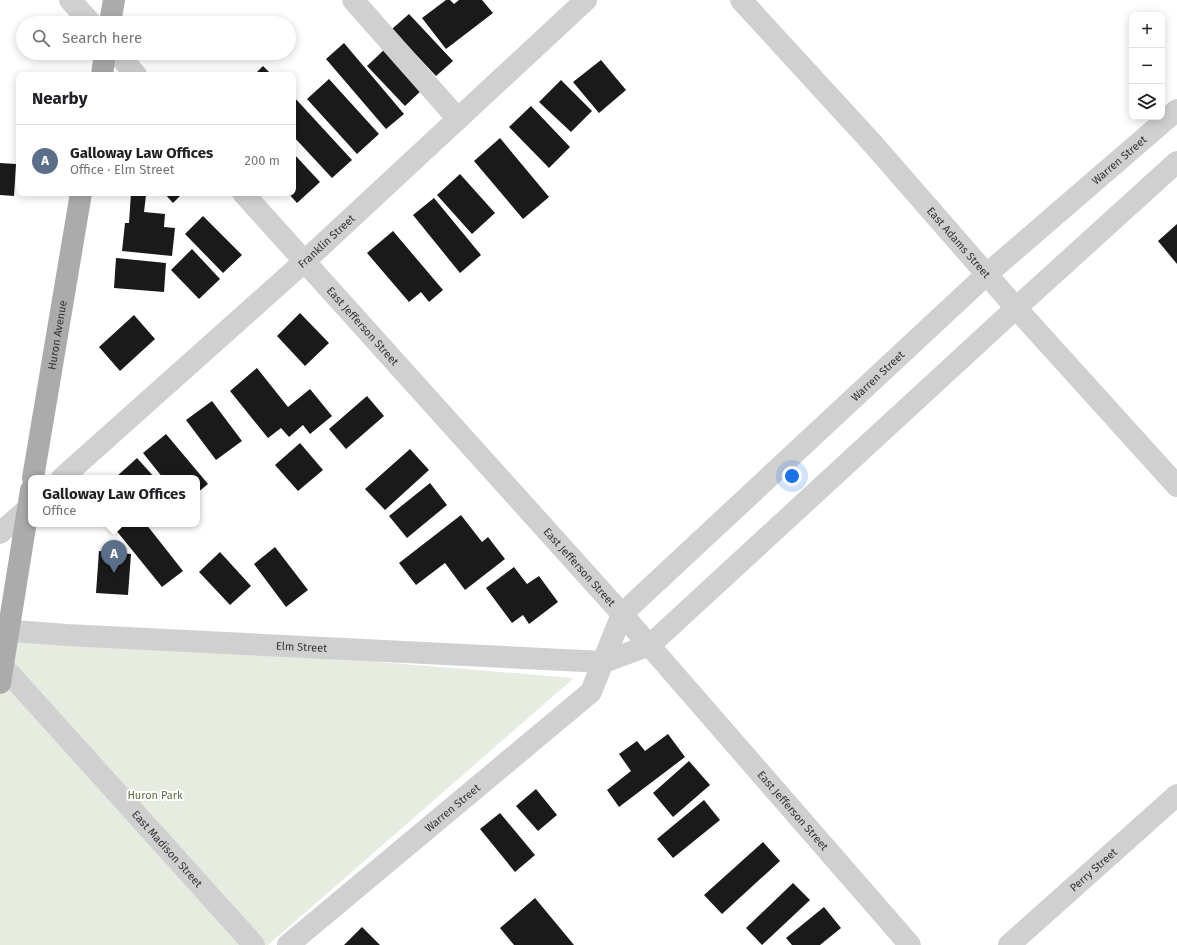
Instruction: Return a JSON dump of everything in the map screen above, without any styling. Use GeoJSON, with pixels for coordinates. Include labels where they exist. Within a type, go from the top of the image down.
{"type":"FeatureCollection","features":[{"type":"Feature","properties":{"kind":"main road"},"geometry":{"type":"LineString","coordinates":[[111,16],[114,0]]}},
{"type":"Feature","properties":{"kind":"main road"},"geometry":{"type":"LineString","coordinates":[[102,72],[104,60]]}},
{"type":"Feature","properties":{"kind":"main road","name":"Huron Avenue"},"geometry":{"type":"LineString","coordinates":[[34,475],[81,196]]}},
{"type":"Feature","properties":{"kind":"main road"},"geometry":{"type":"LineString","coordinates":[[1,671],[4,630],[28,511]]}},
{"type":"Feature","properties":{"kind":"street"},"geometry":{"type":"LineString","coordinates":[[70,0],[85,16]]}},
{"type":"Feature","properties":{"kind":"street"},"geometry":{"type":"LineString","coordinates":[[353,0],[458,119]]}},
{"type":"Feature","properties":{"kind":"street","name":"Franklin Street"},"geometry":{"type":"LineString","coordinates":[[65,475],[305,261],[586,0]]}},
{"type":"Feature","properties":{"kind":"street","name":"East Adams Street"},"geometry":{"type":"LineString","coordinates":[[741,0],[873,144],[1016,308],[1177,486]]}},
{"type":"Feature","properties":{"kind":"street"},"geometry":{"type":"LineString","coordinates":[[123,60],[133,72]]}},
{"type":"Feature","properties":{"kind":"street","name":"Warren Street"},"geometry":{"type":"LineString","coordinates":[[288,945],[592,692],[622,614],[986,274],[1177,110]]}},
{"type":"Feature","properties":{"kind":"street"},"geometry":{"type":"LineString","coordinates":[[604,662],[650,645],[1177,162]]}},
{"type":"Feature","properties":{"kind":"street","name":"East Jefferson Street"},"geometry":{"type":"LineString","coordinates":[[246,196],[650,645],[910,945]]}},
{"type":"Feature","properties":{"kind":"street"},"geometry":{"type":"LineString","coordinates":[[0,533],[28,503]]}},
{"type":"Feature","properties":{"kind":"street","name":"Elm Street"},"geometry":{"type":"LineString","coordinates":[[4,630],[67,635],[604,662]]}},
{"type":"Feature","properties":{"kind":"street","name":"East Madison Street"},"geometry":{"type":"LineString","coordinates":[[1,671],[254,945]]}},
{"type":"Feature","properties":{"kind":"street","name":"Perry Street"},"geometry":{"type":"LineString","coordinates":[[1009,945],[1177,795]]}},
{"type":"Feature","properties":{"kind":"green space","name":"Huron Park"},"geometry":{"type":"Polygon","coordinates":[[[0,631],[574,678],[268,945],[0,945],[0,631]]]}},
{"type":"Feature","properties":{"kind":"building"},"geometry":{"type":"Polygon","coordinates":[[[446,0],[450,0],[454,4],[459,0],[482,0],[493,13],[446,49],[422,18],[446,0]]]}},
{"type":"Feature","properties":{"kind":"building"},"geometry":{"type":"Polygon","coordinates":[[[409,14],[453,61],[436,76],[392,29],[409,14]]]}},
{"type":"Feature","properties":{"kind":"building"},"geometry":{"type":"Polygon","coordinates":[[[344,43],[404,114],[386,129],[326,59],[344,43]]]}},
{"type":"Feature","properties":{"kind":"building"},"geometry":{"type":"Polygon","coordinates":[[[386,48],[424,88],[405,106],[367,66],[386,48]]]}},
{"type":"Feature","properties":{"kind":"building"},"geometry":{"type":"Polygon","coordinates":[[[601,60],[626,90],[599,113],[573,82],[601,60]]]}},
{"type":"Feature","properties":{"kind":"building"},"geometry":{"type":"Polygon","coordinates":[[[263,66],[269,72],[257,72],[263,66]]]}},
{"type":"Feature","properties":{"kind":"building"},"geometry":{"type":"Polygon","coordinates":[[[329,79],[379,134],[357,154],[307,99],[329,79]]]}},
{"type":"Feature","properties":{"kind":"building"},"geometry":{"type":"Polygon","coordinates":[[[561,80],[592,111],[571,132],[539,102],[561,80]]]}},
{"type":"Feature","properties":{"kind":"building"},"geometry":{"type":"Polygon","coordinates":[[[296,99],[352,160],[332,178],[296,139],[296,99]]]}},
{"type":"Feature","properties":{"kind":"building"},"geometry":{"type":"Polygon","coordinates":[[[531,106],[570,147],[549,168],[509,127],[531,106]]]}},
{"type":"Feature","properties":{"kind":"building"},"geometry":{"type":"Polygon","coordinates":[[[500,138],[549,197],[523,219],[474,161],[500,138]]]}},
{"type":"Feature","properties":{"kind":"building"},"geometry":{"type":"Polygon","coordinates":[[[296,156],[320,182],[297,203],[291,196],[296,196],[296,156]]]}},
{"type":"Feature","properties":{"kind":"building"},"geometry":{"type":"Polygon","coordinates":[[[0,163],[16,164],[14,196],[0,195],[0,163]]]}},
{"type":"Feature","properties":{"kind":"building"},"geometry":{"type":"Polygon","coordinates":[[[460,174],[495,213],[472,234],[437,195],[460,174]]]}},
{"type":"Feature","properties":{"kind":"building"},"geometry":{"type":"Polygon","coordinates":[[[131,196],[146,196],[144,212],[165,214],[164,227],[175,228],[172,256],[122,251],[125,223],[129,223],[131,196]]]}},
{"type":"Feature","properties":{"kind":"building"},"geometry":{"type":"Polygon","coordinates":[[[167,196],[180,196],[173,203],[167,196]]]}},
{"type":"Feature","properties":{"kind":"building"},"geometry":{"type":"Polygon","coordinates":[[[434,198],[481,255],[460,273],[413,215],[434,198]]]}},
{"type":"Feature","properties":{"kind":"building"},"geometry":{"type":"Polygon","coordinates":[[[203,216],[242,255],[223,273],[185,234],[203,216]]]}},
{"type":"Feature","properties":{"kind":"building"},"geometry":{"type":"Polygon","coordinates":[[[1177,224],[1177,264],[1158,241],[1177,224]]]}},
{"type":"Feature","properties":{"kind":"building"},"geometry":{"type":"Polygon","coordinates":[[[393,231],[443,290],[429,302],[421,292],[409,302],[367,253],[393,231]]]}},
{"type":"Feature","properties":{"kind":"building"},"geometry":{"type":"Polygon","coordinates":[[[192,249],[220,279],[199,299],[171,270],[192,249]]]}},
{"type":"Feature","properties":{"kind":"building"},"geometry":{"type":"Polygon","coordinates":[[[116,258],[166,263],[164,292],[114,288],[116,258]]]}},
{"type":"Feature","properties":{"kind":"building"},"geometry":{"type":"Polygon","coordinates":[[[300,313],[329,343],[305,366],[277,336],[300,313]]]}},
{"type":"Feature","properties":{"kind":"building"},"geometry":{"type":"Polygon","coordinates":[[[134,315],[155,339],[120,371],[99,347],[134,315]]]}},
{"type":"Feature","properties":{"kind":"building"},"geometry":{"type":"Polygon","coordinates":[[[257,368],[288,407],[310,389],[332,416],[310,434],[303,425],[289,437],[281,428],[268,438],[230,391],[257,368]]]}},
{"type":"Feature","properties":{"kind":"building"},"geometry":{"type":"Polygon","coordinates":[[[367,396],[384,416],[346,449],[329,429],[367,396]]]}},
{"type":"Feature","properties":{"kind":"building"},"geometry":{"type":"Polygon","coordinates":[[[212,401],[242,441],[216,460],[186,420],[212,401]]]}},
{"type":"Feature","properties":{"kind":"building"},"geometry":{"type":"Polygon","coordinates":[[[166,434],[208,484],[200,491],[200,475],[161,475],[143,453],[166,434]]]}},
{"type":"Feature","properties":{"kind":"building"},"geometry":{"type":"Polygon","coordinates":[[[300,443],[323,470],[298,491],[275,465],[300,443]]]}},
{"type":"Feature","properties":{"kind":"building"},"geometry":{"type":"Polygon","coordinates":[[[410,449],[429,470],[385,510],[365,489],[410,449]]]}},
{"type":"Feature","properties":{"kind":"building"},"geometry":{"type":"Polygon","coordinates":[[[137,458],[152,475],[118,475],[137,458]]]}},
{"type":"Feature","properties":{"kind":"building"},"geometry":{"type":"Polygon","coordinates":[[[430,483],[447,505],[407,538],[389,516],[430,483]]]}},
{"type":"Feature","properties":{"kind":"building"},"geometry":{"type":"Polygon","coordinates":[[[461,515],[482,542],[488,537],[505,559],[465,590],[445,563],[416,585],[399,563],[461,515]]]}},
{"type":"Feature","properties":{"kind":"building"},"geometry":{"type":"Polygon","coordinates":[[[113,527],[148,527],[183,571],[162,587],[113,527]]]}},
{"type":"Feature","properties":{"kind":"building"},"geometry":{"type":"Polygon","coordinates":[[[275,547],[308,590],[286,607],[254,564],[275,547]]]}},
{"type":"Feature","properties":{"kind":"building"},"geometry":{"type":"Polygon","coordinates":[[[99,551],[131,554],[128,595],[96,593],[99,551]]]}},
{"type":"Feature","properties":{"kind":"building"},"geometry":{"type":"Polygon","coordinates":[[[220,552],[251,586],[230,605],[199,572],[220,552]]]}},
{"type":"Feature","properties":{"kind":"building"},"geometry":{"type":"Polygon","coordinates":[[[514,567],[527,584],[539,576],[558,602],[529,624],[523,615],[512,623],[486,588],[514,567]]]}},
{"type":"Feature","properties":{"kind":"building"},"geometry":{"type":"Polygon","coordinates":[[[668,734],[685,757],[619,807],[607,790],[631,771],[619,754],[637,741],[645,751],[668,734]]]}},
{"type":"Feature","properties":{"kind":"building"},"geometry":{"type":"Polygon","coordinates":[[[689,761],[710,785],[673,817],[653,793],[689,761]]]}},
{"type":"Feature","properties":{"kind":"building"},"geometry":{"type":"Polygon","coordinates":[[[536,789],[557,815],[538,831],[516,806],[536,789]]]}},
{"type":"Feature","properties":{"kind":"building"},"geometry":{"type":"Polygon","coordinates":[[[704,800],[720,820],[673,858],[657,839],[704,800]]]}},
{"type":"Feature","properties":{"kind":"building"},"geometry":{"type":"Polygon","coordinates":[[[500,813],[535,855],[515,872],[480,829],[500,813]]]}},
{"type":"Feature","properties":{"kind":"building"},"geometry":{"type":"Polygon","coordinates":[[[763,842],[780,861],[722,914],[704,895],[763,842]]]}},
{"type":"Feature","properties":{"kind":"building"},"geometry":{"type":"Polygon","coordinates":[[[793,883],[810,900],[762,945],[746,928],[793,883]]]}},
{"type":"Feature","properties":{"kind":"building"},"geometry":{"type":"Polygon","coordinates":[[[535,898],[574,945],[514,945],[500,928],[535,898]]]}},
{"type":"Feature","properties":{"kind":"building"},"geometry":{"type":"Polygon","coordinates":[[[824,907],[841,928],[820,945],[792,945],[786,938],[824,907]]]}},
{"type":"Feature","properties":{"kind":"building"},"geometry":{"type":"Polygon","coordinates":[[[362,927],[380,945],[344,945],[362,927]]]}},
{"type":"Feature","properties":{"kind":"place","name":"Galloway Law Offices"},"geometry":{"type":"Point","coordinates":[114,573]}}]}
